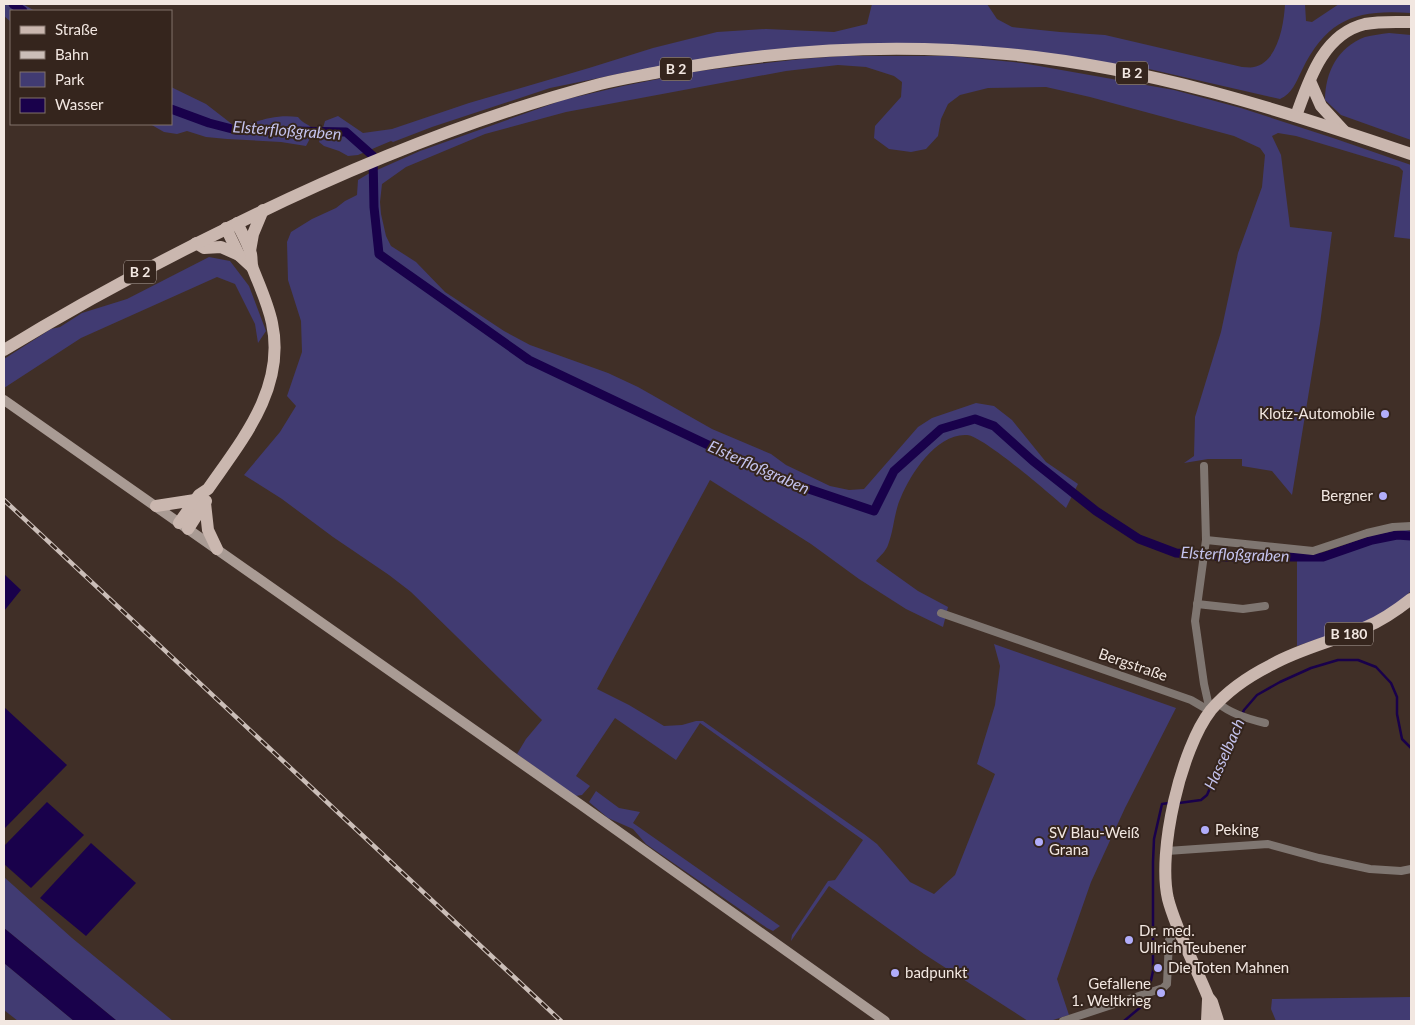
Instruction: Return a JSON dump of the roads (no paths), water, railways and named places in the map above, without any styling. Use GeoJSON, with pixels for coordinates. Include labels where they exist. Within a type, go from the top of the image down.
{"type":"FeatureCollection","features":[{"type":"Feature","properties":{"kind":"main road"},"geometry":{"type":"LineString","coordinates":[[1296,116],[1310,81],[1326,50],[1335,40],[1346,32],[1371,23],[1411,22]]}},
{"type":"Feature","properties":{"kind":"main road","name":"B 2"},"geometry":{"type":"LineString","coordinates":[[4,350],[84,302],[196,243],[331,178],[511,109],[603,83],[696,65],[818,51],[877,49],[935,50],[1025,56],[1141,75],[1240,99],[1411,154]]}},
{"type":"Feature","properties":{"kind":"main road"},"geometry":{"type":"LineString","coordinates":[[1310,81],[1321,106],[1344,132]]}},
{"type":"Feature","properties":{"kind":"main road"},"geometry":{"type":"LineString","coordinates":[[245,253],[263,210]]}},
{"type":"Feature","properties":{"kind":"main road"},"geometry":{"type":"LineString","coordinates":[[184,526],[252,425],[267,393],[273,370],[275,354],[273,325],[265,298],[252,266],[232,225]]}},
{"type":"Feature","properties":{"kind":"main road"},"geometry":{"type":"LineString","coordinates":[[196,243],[204,248],[220,247],[245,253]]}},
{"type":"Feature","properties":{"kind":"main road"},"geometry":{"type":"LineString","coordinates":[[4,400],[885,1021]]}},
{"type":"Feature","properties":{"kind":"main road"},"geometry":{"type":"LineString","coordinates":[[156,506],[200,501]]}},
{"type":"Feature","properties":{"kind":"main road"},"geometry":{"type":"LineString","coordinates":[[200,501],[208,530],[217,549]]}},
{"type":"Feature","properties":{"kind":"main road","name":"B 180"},"geometry":{"type":"LineString","coordinates":[[1218,1021],[1212,1002],[1178,932],[1167,889],[1167,851],[1172,812],[1192,742],[1214,707],[1246,679],[1272,664],[1313,646],[1367,627],[1392,613],[1411,599]]}},
{"type":"Feature","properties":{"kind":"main road","name":"B 180"},"geometry":{"type":"LineString","coordinates":[[1207,1021],[1208,997]]}},
{"type":"Feature","properties":{"kind":"street"},"geometry":{"type":"LineString","coordinates":[[1204,466],[1206,540],[1195,621],[1204,684],[1214,707]]}},
{"type":"Feature","properties":{"kind":"street"},"geometry":{"type":"LineString","coordinates":[[1206,540],[1313,551],[1367,533],[1394,527],[1411,526]]}},
{"type":"Feature","properties":{"kind":"street"},"geometry":{"type":"LineString","coordinates":[[1197,604],[1243,609],[1264,606]]}},
{"type":"Feature","properties":{"kind":"street","name":"Bergstraße"},"geometry":{"type":"LineString","coordinates":[[941,613],[1191,700],[1224,708],[1249,719],[1265,723]]}},
{"type":"Feature","properties":{"kind":"street"},"geometry":{"type":"LineString","coordinates":[[1167,851],[1268,844],[1370,869],[1411,870]]}},
{"type":"Feature","properties":{"kind":"street"},"geometry":{"type":"LineString","coordinates":[[1064,1021],[1150,992],[1168,984],[1169,938],[1178,932]]}},
{"type":"Feature","properties":{"kind":"water"},"geometry":{"type":"Polygon","coordinates":[[[4,574],[21,590],[4,611],[4,574]]]}},
{"type":"Feature","properties":{"kind":"water"},"geometry":{"type":"Polygon","coordinates":[[[4,707],[67,765],[4,829],[4,707]]]}},
{"type":"Feature","properties":{"kind":"water"},"geometry":{"type":"Polygon","coordinates":[[[47,802],[84,835],[31,888],[4,864],[4,846],[47,802]]]}},
{"type":"Feature","properties":{"kind":"water"},"geometry":{"type":"Polygon","coordinates":[[[91,843],[136,883],[86,936],[40,898],[91,843]]]}},
{"type":"Feature","properties":{"kind":"water"},"geometry":{"type":"Polygon","coordinates":[[[4,928],[117,1021],[74,1021],[4,963],[4,928]]]}},
{"type":"Feature","properties":{"kind":"waterway","name":"Elsterfloßgraben"},"geometry":{"type":"LineString","coordinates":[[13,4],[22,10]]}},
{"type":"Feature","properties":{"kind":"waterway","name":"Elsterfloßgraben"},"geometry":{"type":"LineString","coordinates":[[172,109],[209,123],[236,130],[346,132],[373,156],[374,207],[379,254],[529,360],[782,480],[874,511],[894,471],[941,429],[975,419],[994,426],[1033,461],[1096,511],[1139,539],[1176,553],[1225,557],[1323,557],[1372,540],[1397,535],[1411,536]]}},
{"type":"Feature","properties":{"kind":"waterway","name":"Hasselbach"},"geometry":{"type":"LineString","coordinates":[[1179,803],[1201,800],[1207,795],[1244,710],[1257,695],[1311,668],[1338,660],[1358,660],[1376,667],[1391,683],[1397,697],[1397,714],[1402,739],[1411,748]]}},
{"type":"Feature","properties":{"kind":"waterway","name":"Hasselbach"},"geometry":{"type":"LineString","coordinates":[[1149,990],[1153,971],[1154,839],[1162,804],[1169,803]]}},
{"type":"Feature","properties":{"kind":"waterway","name":"Hasselbach"},"geometry":{"type":"LineString","coordinates":[[1124,1021],[1148,1001],[1148,996]]}},
{"type":"Feature","properties":{"kind":"railway"},"geometry":{"type":"LineString","coordinates":[[4,500],[561,1021]]}},
{"type":"Feature","properties":{"kind":"place","name":"Klotz-Automobile"},"geometry":{"type":"Point","coordinates":[1385,414]}},
{"type":"Feature","properties":{"kind":"place","name":"Bergner"},"geometry":{"type":"Point","coordinates":[1383,496]}},
{"type":"Feature","properties":{"kind":"place","name":"Peking"},"geometry":{"type":"Point","coordinates":[1205,830]}},
{"type":"Feature","properties":{"kind":"place","name":"SV Blau-Weiß Grana"},"geometry":{"type":"Point","coordinates":[1039,842]}},
{"type":"Feature","properties":{"kind":"place","name":"Dr. med. Ullrich Teubener"},"geometry":{"type":"Point","coordinates":[1129,940]}},
{"type":"Feature","properties":{"kind":"place","name":"Die Toten Mahnen"},"geometry":{"type":"Point","coordinates":[1158,968]}},
{"type":"Feature","properties":{"kind":"place","name":"badpunkt"},"geometry":{"type":"Point","coordinates":[895,973]}},
{"type":"Feature","properties":{"kind":"place","name":"Gefallene 1. Weltkrieg"},"geometry":{"type":"Point","coordinates":[1161,993]}}]}
